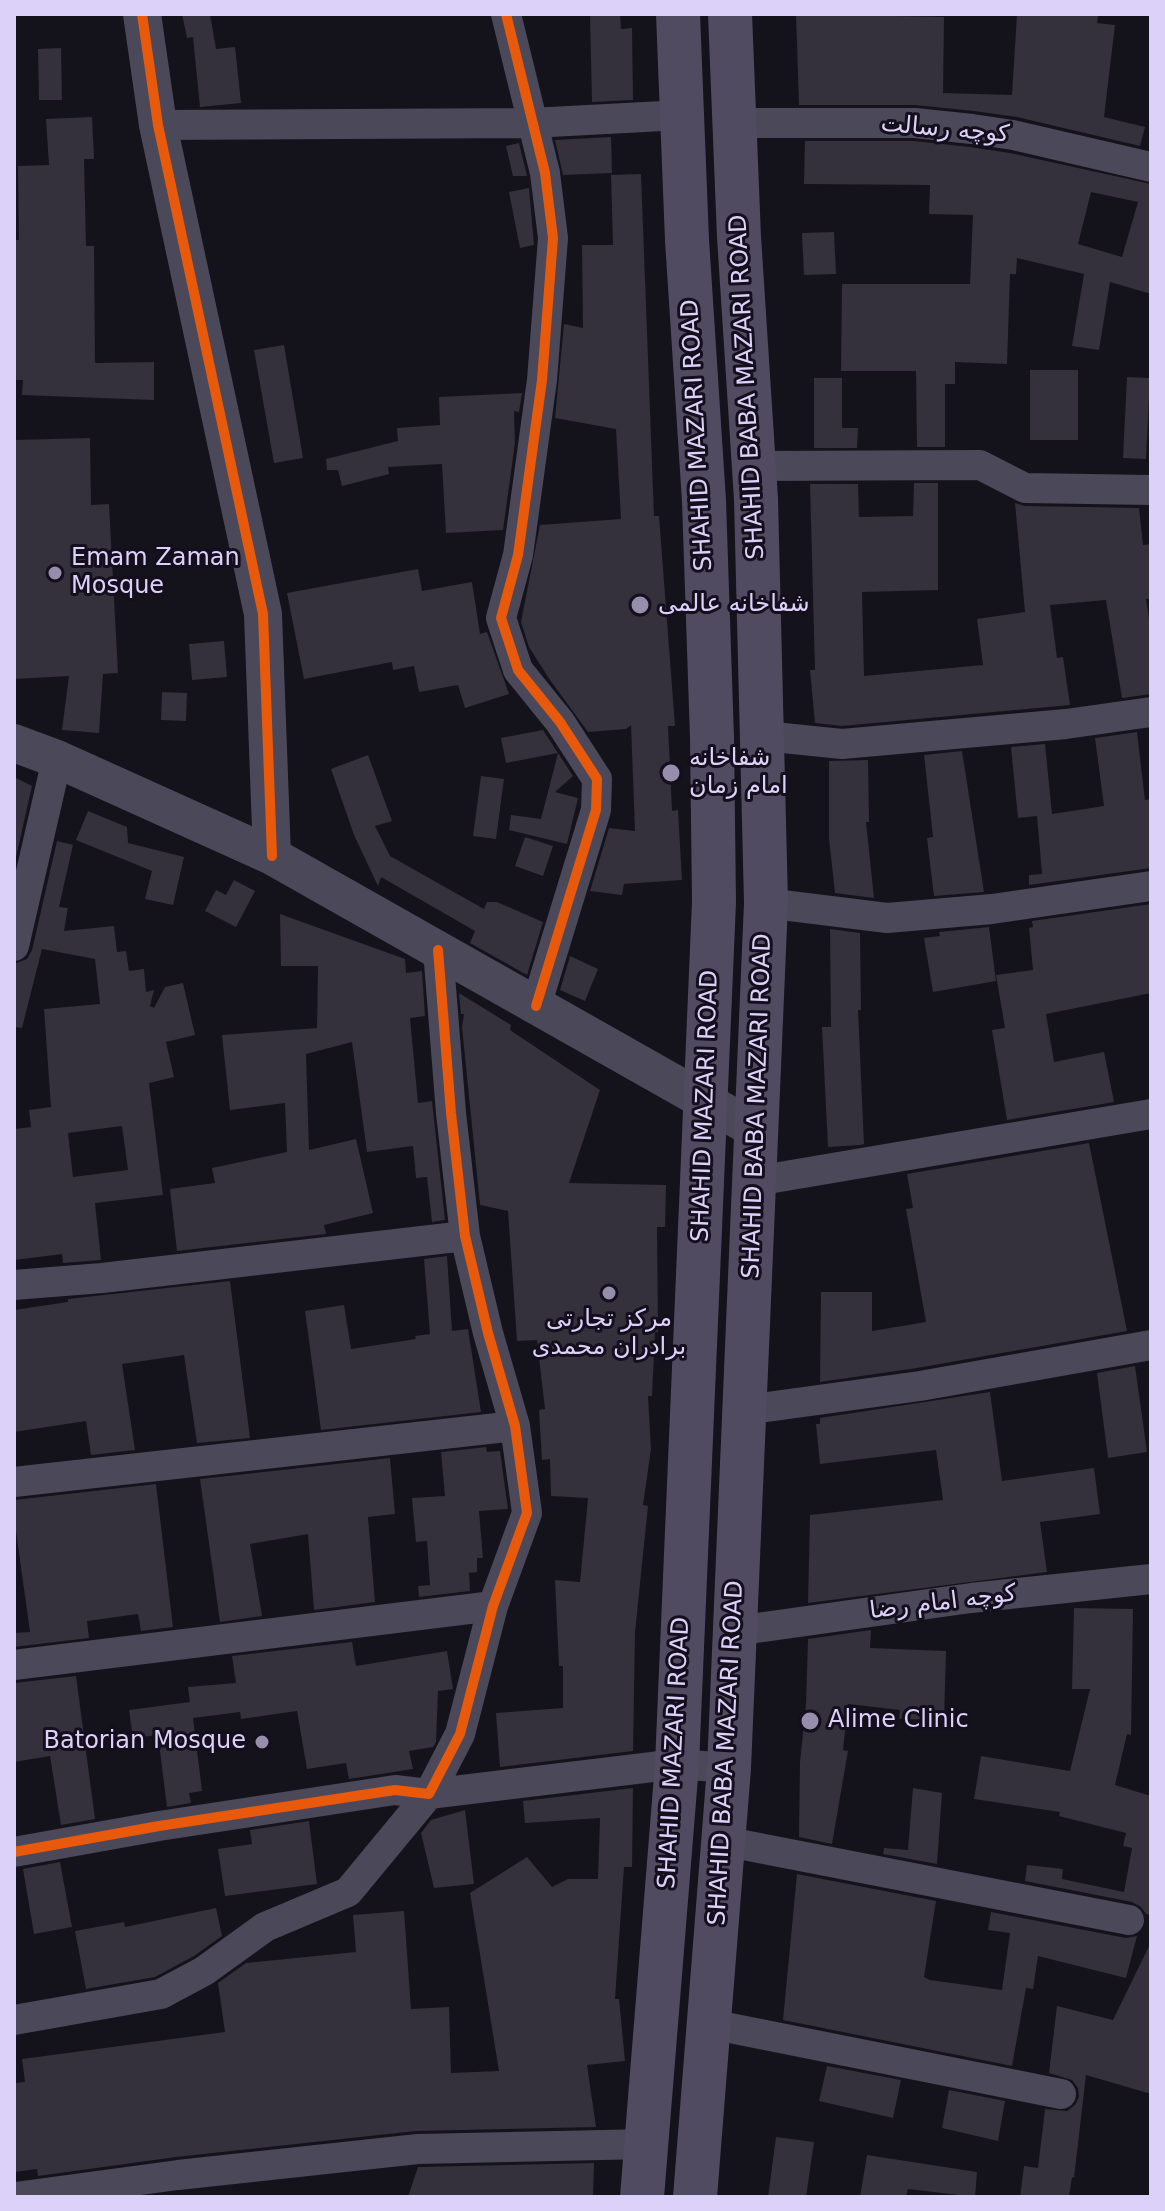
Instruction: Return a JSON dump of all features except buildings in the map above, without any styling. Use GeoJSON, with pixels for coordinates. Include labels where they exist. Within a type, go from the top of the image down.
{"type":"FeatureCollection","features":[{"type":"Feature","properties":{"kind":"main road","name":"SHAHID MAZARI ROAD"},"geometry":{"type":"LineString","coordinates":[[642,2197],[677,1764],[714,902],[704,501],[678,14]]}},
{"type":"Feature","properties":{"kind":"main road","name":"SHAHID BABA MAZARI ROAD"},"geometry":{"type":"LineString","coordinates":[[695,2197],[729,1768],[766,903],[764,736],[754,466],[730,14]]}},
{"type":"Feature","properties":{"kind":"street"},"geometry":{"type":"LineString","coordinates":[[142,14],[158,125],[263,614],[272,856]]}},
{"type":"Feature","properties":{"kind":"street"},"geometry":{"type":"LineString","coordinates":[[506,14],[545,173],[553,238],[542,380],[518,555],[501,618],[518,670],[560,722],[597,779],[596,810],[536,1006]]}},
{"type":"Feature","properties":{"kind":"street"},"geometry":{"type":"LineString","coordinates":[[158,125],[531,123],[682,115]]}},
{"type":"Feature","properties":{"kind":"street","name":"کوچه رسالت"},"geometry":{"type":"LineString","coordinates":[[735,123],[915,123],[1013,135],[1151,166]]}},
{"type":"Feature","properties":{"kind":"street"},"geometry":{"type":"LineString","coordinates":[[754,466],[980,465],[1025,488],[1151,490]]}},
{"type":"Feature","properties":{"kind":"street"},"geometry":{"type":"LineString","coordinates":[[764,736],[842,744],[1066,724],[1151,712]]}},
{"type":"Feature","properties":{"kind":"street"},"geometry":{"type":"LineString","coordinates":[[14,743],[57,759],[272,856],[758,1131]]}},
{"type":"Feature","properties":{"kind":"street"},"geometry":{"type":"LineString","coordinates":[[14,946],[57,759]]}},
{"type":"Feature","properties":{"kind":"street"},"geometry":{"type":"LineString","coordinates":[[766,903],[887,918],[992,909],[1151,886]]}},
{"type":"Feature","properties":{"kind":"street"},"geometry":{"type":"LineString","coordinates":[[14,2020],[161,1994],[204,1971],[265,1927],[348,1892],[429,1794],[460,1734],[493,1606],[527,1513],[515,1426],[488,1333],[465,1236],[438,950]]}},
{"type":"Feature","properties":{"kind":"street"},"geometry":{"type":"LineString","coordinates":[[756,1181],[1151,1114]]}},
{"type":"Feature","properties":{"kind":"street"},"geometry":{"type":"LineString","coordinates":[[14,1285],[102,1278],[465,1236]]}},
{"type":"Feature","properties":{"kind":"street"},"geometry":{"type":"LineString","coordinates":[[745,1410],[920,1386],[1151,1345]]}},
{"type":"Feature","properties":{"kind":"street"},"geometry":{"type":"LineString","coordinates":[[14,1482],[515,1426]]}},
{"type":"Feature","properties":{"kind":"street","name":"کوچه امام رضا"},"geometry":{"type":"LineString","coordinates":[[735,1631],[971,1598],[1151,1579]]}},
{"type":"Feature","properties":{"kind":"street"},"geometry":{"type":"LineString","coordinates":[[14,1665],[493,1606]]}},
{"type":"Feature","properties":{"kind":"street"},"geometry":{"type":"LineString","coordinates":[[14,1852],[395,1790],[429,1794],[677,1764],[729,1768]]}},
{"type":"Feature","properties":{"kind":"street"},"geometry":{"type":"LineString","coordinates":[[723,1841],[1129,1920]]}},
{"type":"Feature","properties":{"kind":"street"},"geometry":{"type":"LineString","coordinates":[[710,2024],[1061,2094]]}},
{"type":"Feature","properties":{"kind":"street"},"geometry":{"type":"LineString","coordinates":[[15,2197],[178,2175],[418,2149],[648,2144]]}},
{"type":"Feature","properties":{"kind":"cycle path"},"geometry":{"type":"LineString","coordinates":[[142,14],[158,125],[263,614],[272,856]]}},
{"type":"Feature","properties":{"kind":"cycle path"},"geometry":{"type":"LineString","coordinates":[[506,14],[545,173],[553,238],[542,380],[518,555],[501,618],[518,670],[560,722],[597,779],[596,810],[536,1006]]}},
{"type":"Feature","properties":{"kind":"cycle path"},"geometry":{"type":"LineString","coordinates":[[14,1852],[395,1790],[429,1794],[460,1734],[493,1606],[527,1513],[515,1426],[488,1333],[465,1236],[438,950]]}},
{"type":"Feature","properties":{"kind":"place","name":"Emam Zaman Mosque"},"geometry":{"type":"Point","coordinates":[55,573]}},
{"type":"Feature","properties":{"kind":"place","name":"شفاخانه عالمی"},"geometry":{"type":"Point","coordinates":[640,605]}},
{"type":"Feature","properties":{"kind":"place","name":"شفاخانه امام زمان"},"geometry":{"type":"Point","coordinates":[671,773]}},
{"type":"Feature","properties":{"kind":"place","name":"مرکز تجارتی برادران محمدی"},"geometry":{"type":"Point","coordinates":[609,1293]}},
{"type":"Feature","properties":{"kind":"place","name":"Alime Clinic"},"geometry":{"type":"Point","coordinates":[810,1721]}},
{"type":"Feature","properties":{"kind":"place","name":"Batorian Mosque"},"geometry":{"type":"Point","coordinates":[262,1742]}}]}
